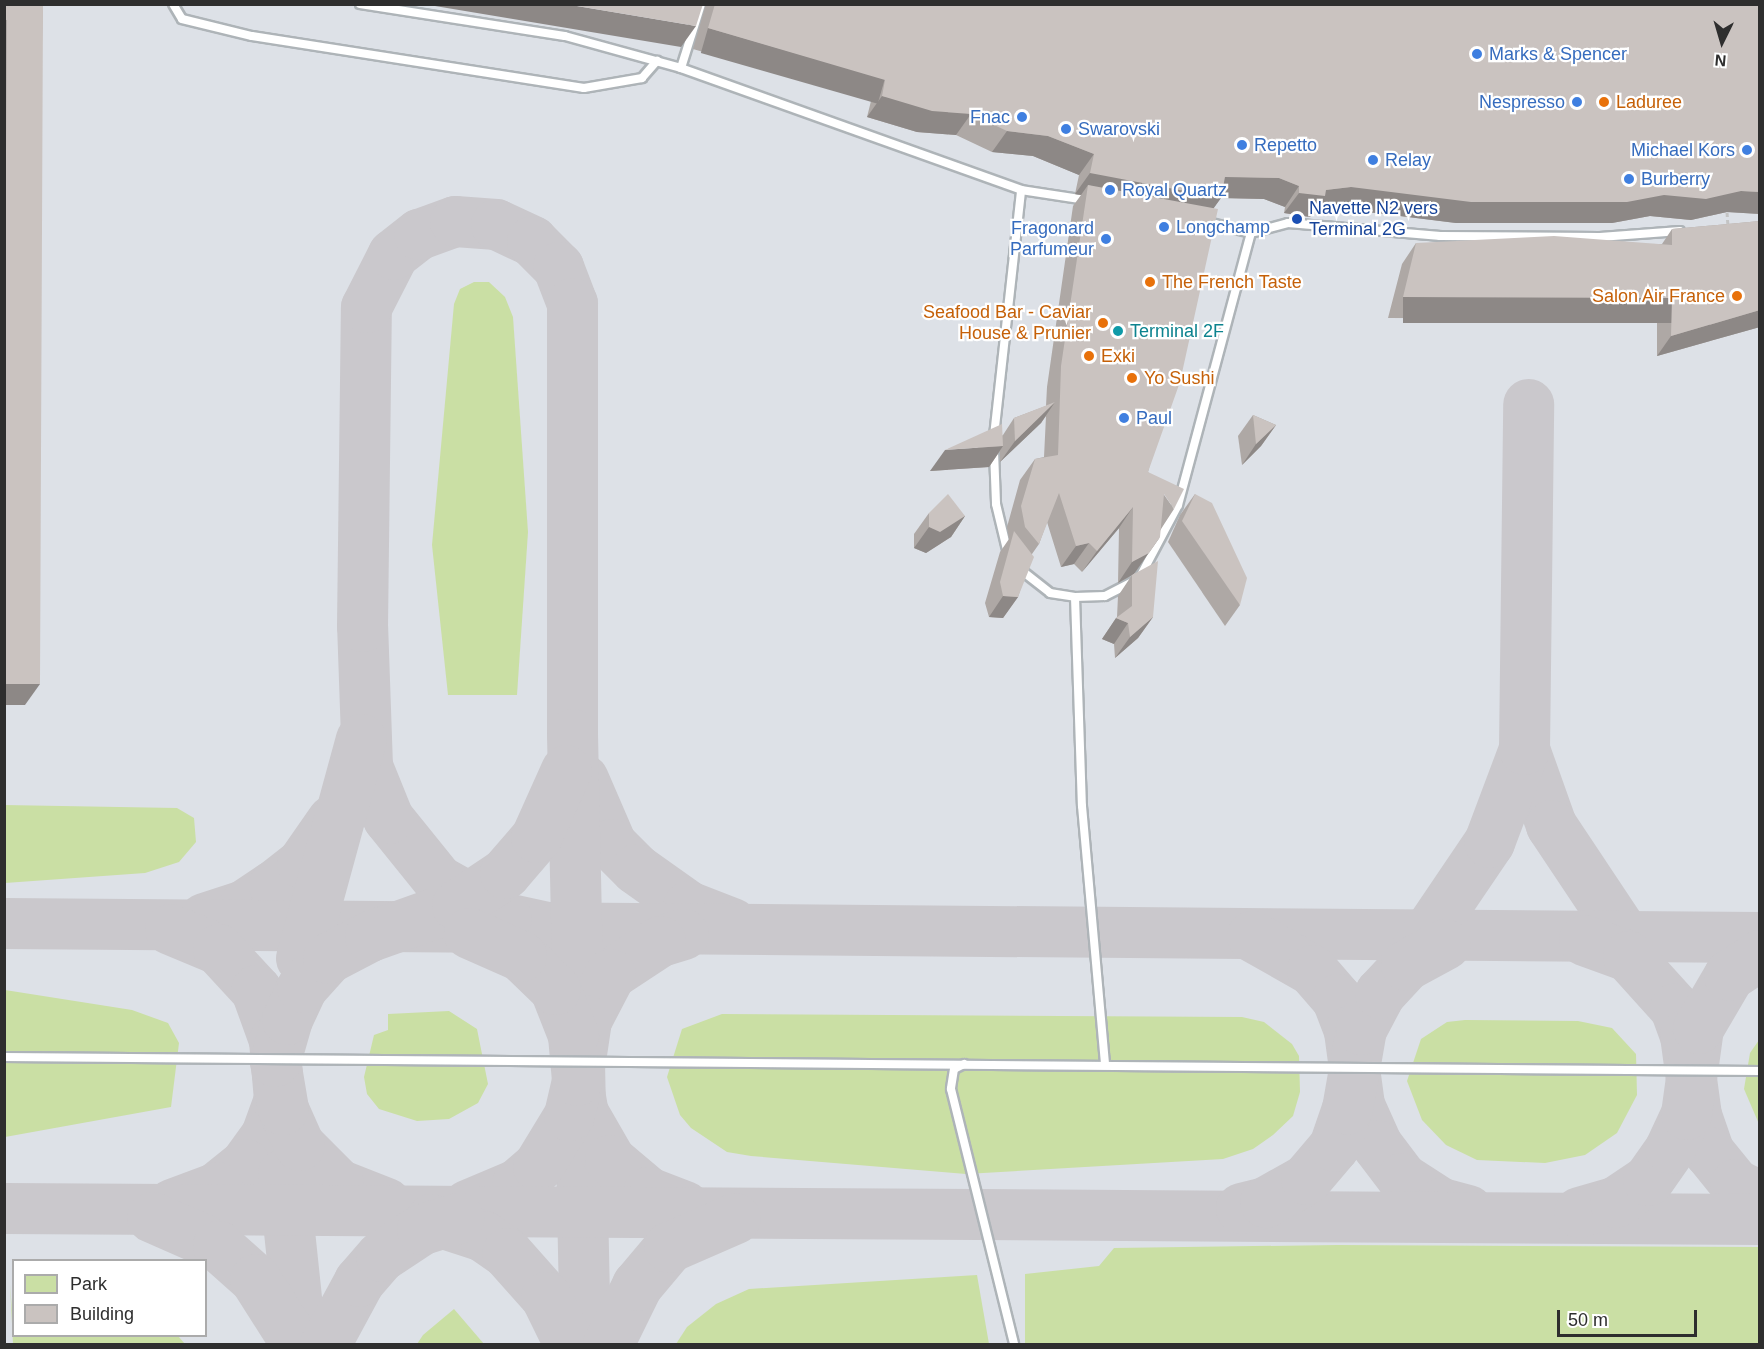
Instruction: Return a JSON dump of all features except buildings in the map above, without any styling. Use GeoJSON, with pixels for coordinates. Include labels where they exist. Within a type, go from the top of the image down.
{"type":"FeatureCollection","features":[{"type":"Feature","properties":{"kind":"lane"},"geometry":{"type":"LineString","coordinates":[[173,4],[182,19],[252,36],[584,88],[642,78],[657,61]]}},
{"type":"Feature","properties":{"kind":"lane"},"geometry":{"type":"LineString","coordinates":[[360,4],[565,36],[681,68],[1021,190],[1096,202]]}},
{"type":"Feature","properties":{"kind":"lane"},"geometry":{"type":"LineString","coordinates":[[681,68],[701,4]]}},
{"type":"Feature","properties":{"kind":"lane"},"geometry":{"type":"LineString","coordinates":[[1021,190],[993,423],[996,504],[1005,550],[1029,581],[1050,594],[1076,597],[1113,592],[1138,579],[1155,555],[1178,505],[1208,406],[1251,233]]}},
{"type":"Feature","properties":{"kind":"lane"},"geometry":{"type":"LineString","coordinates":[[1197,220],[1251,233],[1288,223],[1440,236],[1600,237],[1691,231]]}},
{"type":"Feature","properties":{"kind":"lane"},"geometry":{"type":"LineString","coordinates":[[1076,597],[1082,806],[1105,1064]]}},
{"type":"Feature","properties":{"kind":"lane"},"geometry":{"type":"LineString","coordinates":[[4,1057],[1760,1071]]}},
{"type":"Feature","properties":{"kind":"lane"},"geometry":{"type":"LineString","coordinates":[[965,1063],[954,1070],[951,1089],[1014,1344]]}},
{"type":"Feature","properties":{"kind":"path"},"geometry":{"type":"LineString","coordinates":[[1727,212],[1729,233]]}},
{"type":"Feature","properties":{"kind":"shaded area"},"geometry":{"type":"Polygon","coordinates":[[[5,5],[1759,5],[1759,1344],[5,1344],[5,5]]]}},
{"type":"Feature","properties":{"kind":"green space"},"geometry":{"type":"Polygon","coordinates":[[[474,282],[489,282],[505,297],[513,317],[528,532],[517,695],[448,695],[432,545],[454,304],[460,289],[474,282]]]}},
{"type":"Feature","properties":{"kind":"green space"},"geometry":{"type":"Polygon","coordinates":[[[4,805],[177,808],[194,818],[196,842],[179,862],[145,873],[5,883],[4,805]]]}},
{"type":"Feature","properties":{"kind":"green space"},"geometry":{"type":"Polygon","coordinates":[[[5,990],[132,1010],[168,1023],[179,1043],[171,1107],[5,1137],[5,990]]]}},
{"type":"Feature","properties":{"kind":"green space"},"geometry":{"type":"Polygon","coordinates":[[[449,1011],[477,1029],[488,1084],[478,1103],[449,1119],[417,1121],[379,1109],[367,1094],[364,1077],[374,1035],[388,1030],[388,1014],[449,1011]]]}},
{"type":"Feature","properties":{"kind":"green space"},"geometry":{"type":"Polygon","coordinates":[[[722,1014],[1242,1017],[1264,1022],[1292,1044],[1299,1056],[1300,1092],[1293,1116],[1273,1135],[1253,1149],[1223,1159],[966,1174],[751,1156],[727,1152],[691,1128],[680,1115],[667,1077],[682,1029],[722,1014]]]}},
{"type":"Feature","properties":{"kind":"green space"},"geometry":{"type":"Polygon","coordinates":[[[1465,1020],[1578,1021],[1612,1028],[1636,1054],[1637,1095],[1617,1133],[1585,1155],[1545,1163],[1477,1160],[1446,1145],[1422,1120],[1407,1081],[1421,1039],[1447,1022],[1465,1020]]]}},
{"type":"Feature","properties":{"kind":"green space"},"geometry":{"type":"Polygon","coordinates":[[[1759,1040],[1759,1124],[1744,1089],[1750,1053],[1759,1040]]]}},
{"type":"Feature","properties":{"kind":"green space"},"geometry":{"type":"Polygon","coordinates":[[[1337,1245],[1759,1247],[1759,1344],[1025,1344],[1025,1274],[1099,1266],[1114,1248],[1337,1245]]]}},
{"type":"Feature","properties":{"kind":"green space"},"geometry":{"type":"Polygon","coordinates":[[[977,1275],[989,1344],[676,1344],[687,1327],[716,1304],[749,1289],[977,1275]]]}},
{"type":"Feature","properties":{"kind":"green space"},"geometry":{"type":"Polygon","coordinates":[[[454,1309],[484,1344],[417,1344],[423,1335],[454,1309]]]}},
{"type":"Feature","properties":{"kind":"green space"},"geometry":{"type":"Polygon","coordinates":[[[13,1337],[179,1337],[185,1344],[13,1344],[13,1337]]]}},
{"type":"Feature","properties":{"kind":"taxiway"},"geometry":{"type":"LineString","coordinates":[[551,928],[506,918],[438,880],[388,818],[367,766],[362,626],[366,307],[393,254],[419,234],[455,221],[496,224],[532,241],[558,267],[572,303],[572,734],[585,1344]]}},
{"type":"Feature","properties":{"kind":"taxiway"},"geometry":{"type":"LineString","coordinates":[[1411,957],[1489,842],[1524,749],[1528,404]]}},
{"type":"Feature","properties":{"kind":"taxiway"},"geometry":{"type":"LineString","coordinates":[[301,958],[361,739]]}},
{"type":"Feature","properties":{"kind":"taxiway"},"geometry":{"type":"LineString","coordinates":[[1524,749],[1551,825],[1639,957]]}},
{"type":"Feature","properties":{"kind":"taxiway"},"geometry":{"type":"LineString","coordinates":[[386,1203],[338,1184],[299,1145],[283,1109],[275,1061],[287,1019],[302,987],[328,958],[370,936],[457,905],[505,873],[536,837],[566,770]]}},
{"type":"Feature","properties":{"kind":"taxiway"},"geometry":{"type":"LineString","coordinates":[[583,779],[611,844],[636,869],[688,906],[732,923]]}},
{"type":"Feature","properties":{"kind":"taxiway"},"geometry":{"type":"LineString","coordinates":[[204,918],[244,905],[274,885],[302,863],[332,820]]}},
{"type":"Feature","properties":{"kind":"taxiway"},"geometry":{"type":"LineString","coordinates":[[4,923],[1760,937]]}},
{"type":"Feature","properties":{"kind":"taxiway"},"geometry":{"type":"LineString","coordinates":[[170,929],[218,949],[256,990],[274,1040],[279,1099],[266,1135],[245,1164],[217,1187],[172,1204]]}},
{"type":"Feature","properties":{"kind":"taxiway"},"geometry":{"type":"LineString","coordinates":[[467,1205],[517,1184],[538,1166],[569,1115],[577,1080],[573,1035],[555,989],[521,956],[469,933]]}},
{"type":"Feature","properties":{"kind":"taxiway"},"geometry":{"type":"LineString","coordinates":[[683,934],[660,941],[610,974],[586,1020],[577,1080],[583,1113],[610,1160],[648,1192],[684,1206]]}},
{"type":"Feature","properties":{"kind":"taxiway"},"geometry":{"type":"LineString","coordinates":[[1252,936],[1312,970],[1337,999],[1349,1031],[1359,1105],[1377,1145],[1402,1178],[1441,1203],[1468,1210]]}},
{"type":"Feature","properties":{"kind":"taxiway"},"geometry":{"type":"LineString","coordinates":[[1584,940],[1628,956],[1675,1008],[1685,1035],[1696,1115],[1709,1152],[1735,1184],[1760,1196]]}},
{"type":"Feature","properties":{"kind":"taxiway"},"geometry":{"type":"LineString","coordinates":[[1241,1208],[1265,1202],[1306,1179],[1334,1146],[1347,1109],[1361,1029],[1380,993],[1406,965],[1445,944]]}},
{"type":"Feature","properties":{"kind":"taxiway"},"geometry":{"type":"LineString","coordinates":[[1579,1212],[1615,1202],[1648,1180],[1670,1148],[1686,1114],[1698,1028],[1729,975],[1760,955]]}},
{"type":"Feature","properties":{"kind":"taxiway"},"geometry":{"type":"LineString","coordinates":[[283,1174],[301,1344]]}},
{"type":"Feature","properties":{"kind":"taxiway"},"geometry":{"type":"LineString","coordinates":[[4,1208],[1760,1219]]}},
{"type":"Feature","properties":{"kind":"taxiway"},"geometry":{"type":"LineString","coordinates":[[152,1217],[218,1246],[255,1279],[295,1342]]}},
{"type":"Feature","properties":{"kind":"taxiway"},"geometry":{"type":"LineString","coordinates":[[325,1344],[359,1281],[381,1256],[422,1229],[458,1218]]}},
{"type":"Feature","properties":{"kind":"taxiway"},"geometry":{"type":"LineString","coordinates":[[608,1344],[637,1285],[669,1247],[735,1218]]}},
{"type":"Feature","properties":{"kind":"taxiway"},"geometry":{"type":"LineString","coordinates":[[431,1219],[483,1236],[507,1253],[546,1297],[569,1344]]}},
{"type":"Feature","properties":{"kind":"place","name":"Marks & Spencer"},"geometry":{"type":"Point","coordinates":[1477,54]}},
{"type":"Feature","properties":{"kind":"place","name":"Nespresso"},"geometry":{"type":"Point","coordinates":[1577,102]}},
{"type":"Feature","properties":{"kind":"place","name":"Laduree"},"geometry":{"type":"Point","coordinates":[1604,102]}},
{"type":"Feature","properties":{"kind":"place","name":"Fnac"},"geometry":{"type":"Point","coordinates":[1022,117]}},
{"type":"Feature","properties":{"kind":"place","name":"Swarovski"},"geometry":{"type":"Point","coordinates":[1066,129]}},
{"type":"Feature","properties":{"kind":"place","name":"Repetto"},"geometry":{"type":"Point","coordinates":[1242,145]}},
{"type":"Feature","properties":{"kind":"place","name":"Michael Kors"},"geometry":{"type":"Point","coordinates":[1747,150]}},
{"type":"Feature","properties":{"kind":"place","name":"Relay"},"geometry":{"type":"Point","coordinates":[1373,160]}},
{"type":"Feature","properties":{"kind":"place","name":"Burberry"},"geometry":{"type":"Point","coordinates":[1629,179]}},
{"type":"Feature","properties":{"kind":"place","name":"Royal Quartz"},"geometry":{"type":"Point","coordinates":[1110,190]}},
{"type":"Feature","properties":{"kind":"place","name":"Navette N2 vers Terminal 2G"},"geometry":{"type":"Point","coordinates":[1297,219]}},
{"type":"Feature","properties":{"kind":"place","name":"Longchamp"},"geometry":{"type":"Point","coordinates":[1164,227]}},
{"type":"Feature","properties":{"kind":"place","name":"Fragonard Parfumeur"},"geometry":{"type":"Point","coordinates":[1106,239]}},
{"type":"Feature","properties":{"kind":"place","name":"The French Taste"},"geometry":{"type":"Point","coordinates":[1150,282]}},
{"type":"Feature","properties":{"kind":"place","name":"Salon Air France"},"geometry":{"type":"Point","coordinates":[1737,296]}},
{"type":"Feature","properties":{"kind":"place","name":"Seafood Bar - Caviar House & Prunier"},"geometry":{"type":"Point","coordinates":[1103,323]}},
{"type":"Feature","properties":{"kind":"place","name":"Terminal 2F"},"geometry":{"type":"Point","coordinates":[1118,331]}},
{"type":"Feature","properties":{"kind":"place","name":"Exki"},"geometry":{"type":"Point","coordinates":[1089,356]}},
{"type":"Feature","properties":{"kind":"place","name":"Yo Sushi"},"geometry":{"type":"Point","coordinates":[1132,378]}},
{"type":"Feature","properties":{"kind":"place","name":"Paul"},"geometry":{"type":"Point","coordinates":[1124,418]}}]}
